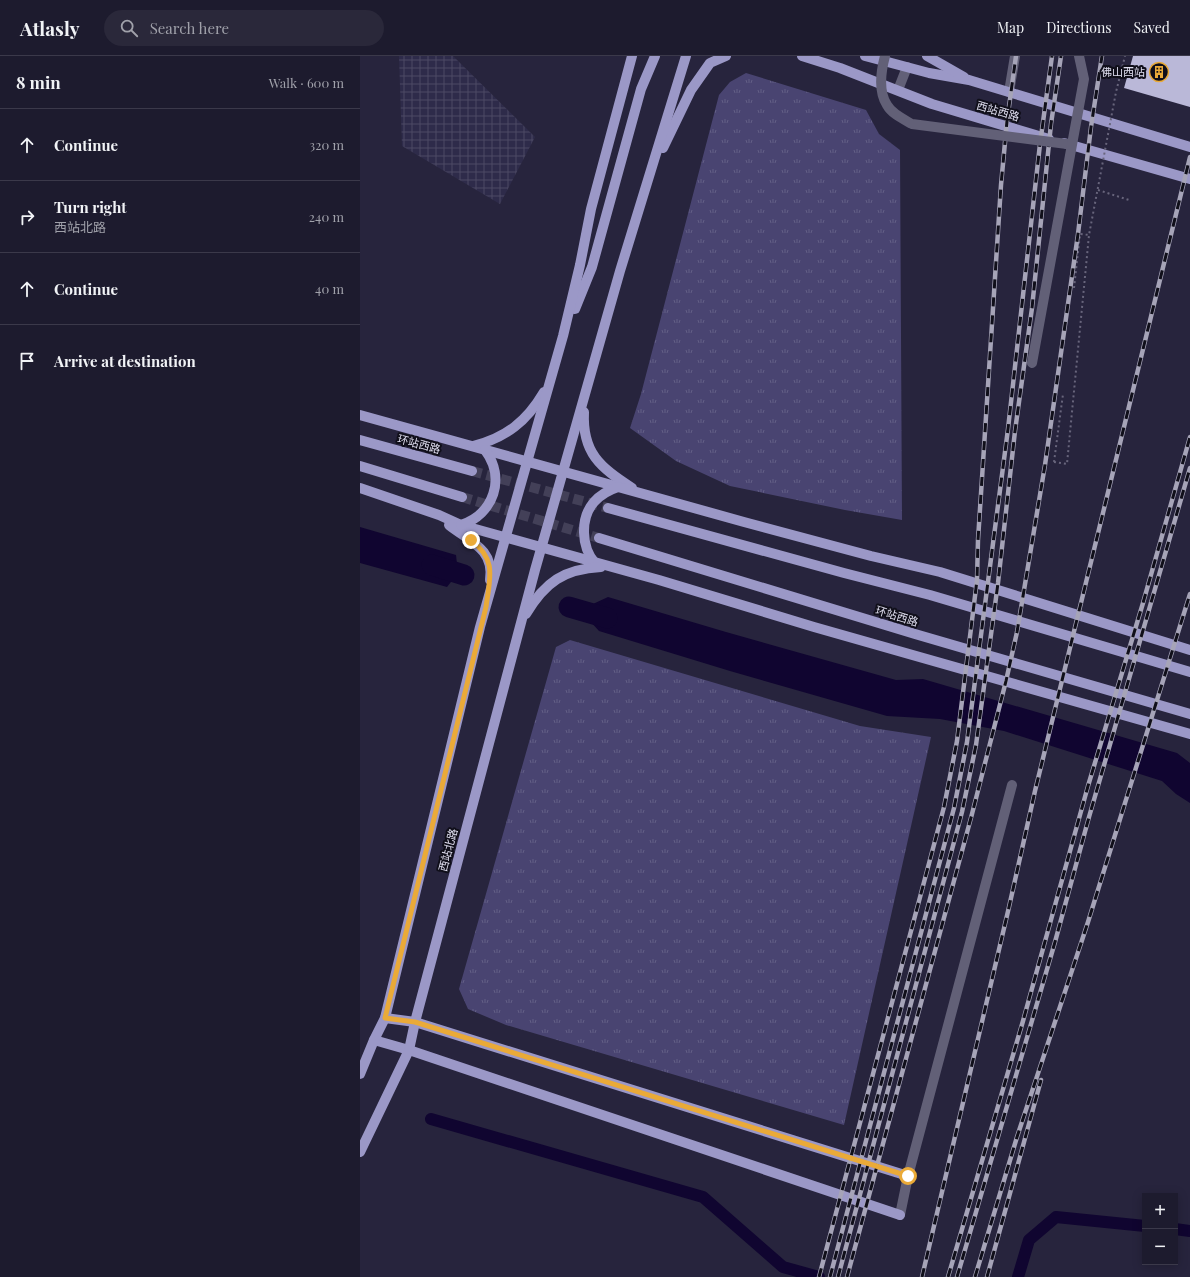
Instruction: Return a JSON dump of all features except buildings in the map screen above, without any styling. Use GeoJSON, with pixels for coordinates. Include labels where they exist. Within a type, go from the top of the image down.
{"type":"FeatureCollection","features":[{"type":"Feature","properties":{"kind":"main road"},"geometry":{"type":"LineString","coordinates":[[624,56],[628,73]]}},
{"type":"Feature","properties":{"kind":"main road"},"geometry":{"type":"LineString","coordinates":[[471,446],[494,440],[513,429],[530,414],[551,378],[580,265],[591,209],[632,56]]}},
{"type":"Feature","properties":{"kind":"main road"},"geometry":{"type":"LineString","coordinates":[[563,336],[592,267],[641,88],[655,56]]}},
{"type":"Feature","properties":{"kind":"main road"},"geometry":{"type":"LineString","coordinates":[[649,177],[686,56]]}},
{"type":"Feature","properties":{"kind":"main road"},"geometry":{"type":"LineString","coordinates":[[649,177],[691,90],[710,63],[726,56]]}},
{"type":"Feature","properties":{"kind":"main road","name":"西站西路"},"geometry":{"type":"LineString","coordinates":[[802,56],[840,68],[932,104],[957,112],[1190,179]]}},
{"type":"Feature","properties":{"kind":"main road","name":"西站西路"},"geometry":{"type":"LineString","coordinates":[[864,56],[929,73],[969,80],[1190,147]]}},
{"type":"Feature","properties":{"kind":"main road"},"geometry":{"type":"LineString","coordinates":[[927,56],[969,80]]}},
{"type":"Feature","properties":{"kind":"main road","name":"西站北路"},"geometry":{"type":"LineString","coordinates":[[360,1152],[409,1050],[415,1022],[518,629],[620,271],[649,177]]}},
{"type":"Feature","properties":{"kind":"main road","name":"西站北路"},"geometry":{"type":"LineString","coordinates":[[360,1074],[385,1018],[486,607],[551,378]]}},
{"type":"Feature","properties":{"kind":"main road"},"geometry":{"type":"LineString","coordinates":[[584,396],[585,437],[590,450],[596,460],[606,470],[640,493]]}},
{"type":"Feature","properties":{"kind":"main road"},"geometry":{"type":"LineString","coordinates":[[360,415],[864,554],[940,572],[1190,650]]}},
{"type":"Feature","properties":{"kind":"main road","name":"环站西路"},"geometry":{"type":"LineString","coordinates":[[360,440],[472,471]]}},
{"type":"Feature","properties":{"kind":"main road"},"geometry":{"type":"LineString","coordinates":[[461,525],[470,522],[483,512],[487,507],[493,492],[496,475],[494,467],[485,450]]}},
{"type":"Feature","properties":{"kind":"main road"},"geometry":{"type":"LineString","coordinates":[[360,466],[462,497]]}},
{"type":"Feature","properties":{"kind":"main road"},"geometry":{"type":"LineString","coordinates":[[595,563],[590,556],[584,540],[584,529],[588,511],[601,495],[618,487]]}},
{"type":"Feature","properties":{"kind":"main road"},"geometry":{"type":"LineString","coordinates":[[360,488],[439,515],[461,525],[609,566],[1190,734]]}},
{"type":"Feature","properties":{"kind":"main road"},"geometry":{"type":"LineString","coordinates":[[608,508],[930,595],[1190,672]]}},
{"type":"Feature","properties":{"kind":"main road"},"geometry":{"type":"LineString","coordinates":[[439,515],[478,546],[488,559],[490,576],[486,607]]}},
{"type":"Feature","properties":{"kind":"main road","name":"环站西路"},"geometry":{"type":"LineString","coordinates":[[599,538],[915,634],[1190,714]]}},
{"type":"Feature","properties":{"kind":"main road"},"geometry":{"type":"LineString","coordinates":[[518,629],[532,605],[550,583],[571,572],[582,569],[609,566]]}},
{"type":"Feature","properties":{"kind":"main road"},"geometry":{"type":"LineString","coordinates":[[385,1018],[415,1022],[908,1176]]}},
{"type":"Feature","properties":{"kind":"main road"},"geometry":{"type":"LineString","coordinates":[[374,1040],[409,1050],[900,1215]]}},
{"type":"Feature","properties":{"kind":"street"},"geometry":{"type":"LineString","coordinates":[[885,56],[882,68],[881,88],[886,105],[897,116],[912,124],[1067,144]]}},
{"type":"Feature","properties":{"kind":"street"},"geometry":{"type":"LineString","coordinates":[[1009,92],[1015,56]]}},
{"type":"Feature","properties":{"kind":"street"},"geometry":{"type":"LineString","coordinates":[[1032,363],[1084,79],[1079,56]]}},
{"type":"Feature","properties":{"kind":"street"},"geometry":{"type":"LineString","coordinates":[[898,90],[907,67]]}},
{"type":"Feature","properties":{"kind":"street"},"geometry":{"type":"LineString","coordinates":[[900,1215],[908,1176],[1012,785]]}},
{"type":"Feature","properties":{"kind":"path"},"geometry":{"type":"LineString","coordinates":[[1063,394],[1054,462],[1067,464],[1089,235],[1124,56]]}},
{"type":"Feature","properties":{"kind":"path"},"geometry":{"type":"LineString","coordinates":[[1098,190],[1129,200]]}},
{"type":"Feature","properties":{"kind":"path"},"geometry":{"type":"LineString","coordinates":[[1074,288],[1080,234],[1089,235]]}},
{"type":"Feature","properties":{"kind":"shaded area"},"geometry":{"type":"Polygon","coordinates":[[[399,56],[453,56],[535,137],[500,204],[402,146],[399,56]]]}},
{"type":"Feature","properties":{"kind":"shaded area"},"geometry":{"type":"Polygon","coordinates":[[[360,527],[456,555],[458,573],[447,587],[360,563],[360,527]]]}},
{"type":"Feature","properties":{"kind":"shaded area"},"geometry":{"type":"Polygon","coordinates":[[[608,597],[896,680],[923,679],[1177,753],[1190,763],[1190,803],[1176,794],[1162,781],[1004,731],[940,719],[887,716],[730,671],[599,631],[580,610],[608,597]]]}},
{"type":"Feature","properties":{"kind":"green space"},"geometry":{"type":"Polygon","coordinates":[[[746,73],[866,110],[879,134],[900,150],[902,520],[845,510],[730,486],[676,461],[630,428],[641,394],[719,95],[730,82],[746,73]]]}},
{"type":"Feature","properties":{"kind":"green space"},"geometry":{"type":"Polygon","coordinates":[[[570,640],[860,726],[931,737],[844,1125],[506,1025],[468,1009],[459,989],[556,647],[570,640]]]}},
{"type":"Feature","properties":{"kind":"waterway"},"geometry":{"type":"LineString","coordinates":[[432,565],[464,575]]}},
{"type":"Feature","properties":{"kind":"waterway"},"geometry":{"type":"LineString","coordinates":[[569,607],[607,618]]}},
{"type":"Feature","properties":{"kind":"waterway"},"geometry":{"type":"LineString","coordinates":[[431,1119],[703,1197],[783,1267],[819,1277]]}},
{"type":"Feature","properties":{"kind":"waterway"},"geometry":{"type":"LineString","coordinates":[[1018,1277],[1029,1240],[1056,1217],[1142,1226]]}},
{"type":"Feature","properties":{"kind":"waterway"},"geometry":{"type":"LineString","coordinates":[[1178,1229],[1190,1231]]}},
{"type":"Feature","properties":{"kind":"tunnel"},"geometry":{"type":"LineString","coordinates":[[472,471],[608,508]]}},
{"type":"Feature","properties":{"kind":"tunnel"},"geometry":{"type":"LineString","coordinates":[[462,497],[599,538]]}},
{"type":"Feature","properties":{"kind":"railway"},"geometry":{"type":"LineString","coordinates":[[819,1277],[944,807],[957,741],[977,580],[978,540],[1001,185],[1007,121],[1016,56]]}},
{"type":"Feature","properties":{"kind":"railway"},"geometry":{"type":"LineString","coordinates":[[830,1277],[954,808],[967,742],[1008,429],[1040,144],[1052,56]]}},
{"type":"Feature","properties":{"kind":"railway"},"geometry":{"type":"LineString","coordinates":[[838,1277],[962,812],[976,745],[998,583],[1015,431],[1032,308],[1051,124],[1061,56]]}},
{"type":"Feature","properties":{"kind":"railway"},"geometry":{"type":"LineString","coordinates":[[847,1277],[972,814],[1017,632],[1045,465],[1102,56]]}},
{"type":"Feature","properties":{"kind":"railway"},"geometry":{"type":"LineString","coordinates":[[922,1277],[1035,791],[1190,157]]}},
{"type":"Feature","properties":{"kind":"railway"},"geometry":{"type":"LineString","coordinates":[[948,1277],[1023,1021],[1088,786],[1143,603],[1190,437]]}},
{"type":"Feature","properties":{"kind":"railway"},"geometry":{"type":"LineString","coordinates":[[957,1277],[1055,942],[1089,817],[1190,468]]}},
{"type":"Feature","properties":{"kind":"railway"},"geometry":{"type":"LineString","coordinates":[[975,1277],[1017,1137],[1088,922],[1190,594]]}},
{"type":"Feature","properties":{"kind":"railway"},"geometry":{"type":"LineString","coordinates":[[987,1277],[1041,1080]]}},
{"type":"Feature","properties":{"kind":"place","name":"佛山西站"},"geometry":{"type":"Point","coordinates":[1159,72]}},
{"type":"Feature","properties":{"kind":"route"},"geometry":{"type":"LineString","coordinates":[[471,540],[478,546],[488,559],[490,576],[486,607],[385,1018],[415,1022],[908,1176]]}}]}
